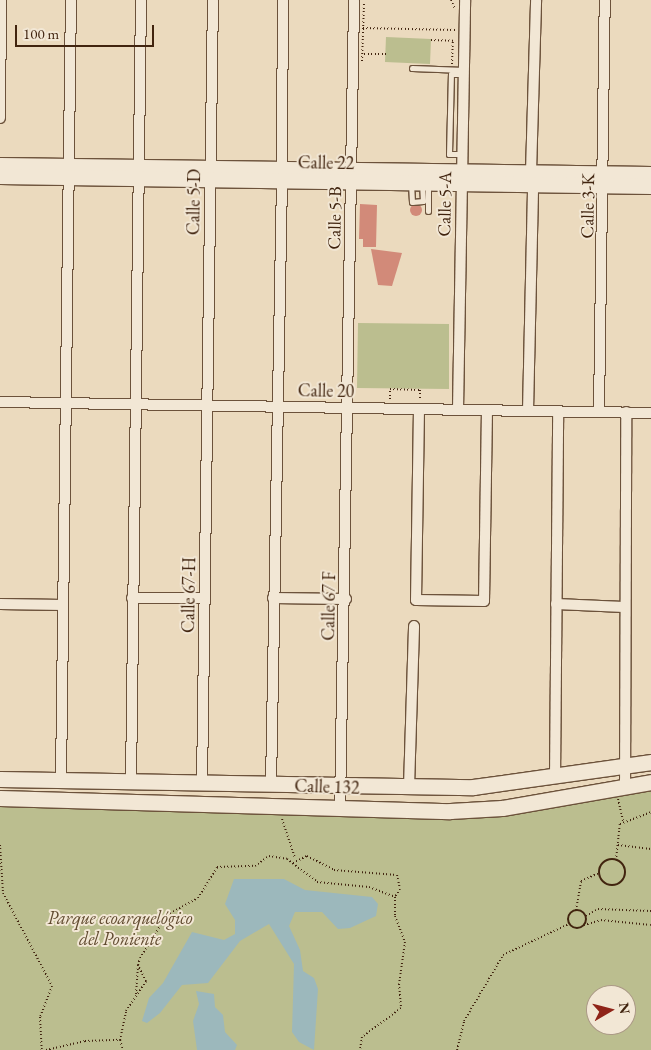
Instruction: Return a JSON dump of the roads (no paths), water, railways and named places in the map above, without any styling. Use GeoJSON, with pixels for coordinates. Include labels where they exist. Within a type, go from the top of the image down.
{"type":"FeatureCollection","features":[{"type":"Feature","properties":{"kind":"street"},"geometry":{"type":"LineString","coordinates":[[0,118],[1,0]]}},
{"type":"Feature","properties":{"kind":"street"},"geometry":{"type":"LineString","coordinates":[[61,780],[71,172],[71,0]]}},
{"type":"Feature","properties":{"kind":"street"},"geometry":{"type":"LineString","coordinates":[[131,783],[132,598],[141,172],[141,0]]}},
{"type":"Feature","properties":{"kind":"street","name":"Calle 5-D"},"geometry":{"type":"LineString","coordinates":[[206,405],[213,0]]}},
{"type":"Feature","properties":{"kind":"street"},"geometry":{"type":"LineString","coordinates":[[271,785],[282,175],[283,0]]}},
{"type":"Feature","properties":{"kind":"street","name":"Calle 5-B"},"geometry":{"type":"LineString","coordinates":[[347,408],[354,0]]}},
{"type":"Feature","properties":{"kind":"street","name":"Calle 5-A"},"geometry":{"type":"LineString","coordinates":[[458,409],[465,0]]}},
{"type":"Feature","properties":{"kind":"street"},"geometry":{"type":"LineString","coordinates":[[528,411],[536,0]]}},
{"type":"Feature","properties":{"kind":"street","name":"Calle 3-K"},"geometry":{"type":"LineString","coordinates":[[599,412],[605,180],[605,0]]}},
{"type":"Feature","properties":{"kind":"street","name":"Calle 22"},"geometry":{"type":"LineString","coordinates":[[0,165],[71,172]]}},
{"type":"Feature","properties":{"kind":"street","name":"Calle 22"},"geometry":{"type":"LineString","coordinates":[[0,176],[71,172],[141,172],[532,178],[605,180],[651,186]]}},
{"type":"Feature","properties":{"kind":"street","name":"Calle 22"},"geometry":{"type":"LineString","coordinates":[[605,180],[651,174]]}},
{"type":"Feature","properties":{"kind":"street","name":"Calle 22"},"geometry":{"type":"LineString","coordinates":[[352,176],[420,183],[462,177]]}},
{"type":"Feature","properties":{"kind":"street","name":"Calle 20"},"geometry":{"type":"LineString","coordinates":[[0,402],[347,408],[420,405],[458,409],[651,413]]}},
{"type":"Feature","properties":{"kind":"street","name":"Calle 67-H"},"geometry":{"type":"LineString","coordinates":[[202,784],[206,405]]}},
{"type":"Feature","properties":{"kind":"street"},"geometry":{"type":"LineString","coordinates":[[420,405],[416,600],[484,601],[487,410]]}},
{"type":"Feature","properties":{"kind":"street","name":"Calle 67 F"},"geometry":{"type":"LineString","coordinates":[[340,806],[346,599],[347,408]]}},
{"type":"Feature","properties":{"kind":"street"},"geometry":{"type":"LineString","coordinates":[[555,777],[558,411]]}},
{"type":"Feature","properties":{"kind":"street"},"geometry":{"type":"LineString","coordinates":[[621,788],[625,767],[626,412]]}},
{"type":"Feature","properties":{"kind":"street"},"geometry":{"type":"LineString","coordinates":[[132,598],[205,598]]}},
{"type":"Feature","properties":{"kind":"street"},"geometry":{"type":"LineString","coordinates":[[273,598],[346,599]]}},
{"type":"Feature","properties":{"kind":"street"},"geometry":{"type":"LineString","coordinates":[[0,604],[63,605]]}},
{"type":"Feature","properties":{"kind":"street"},"geometry":{"type":"LineString","coordinates":[[556,604],[624,607]]}},
{"type":"Feature","properties":{"kind":"street"},"geometry":{"type":"LineString","coordinates":[[409,787],[414,626]]}},
{"type":"Feature","properties":{"kind":"street","name":"Calle 132"},"geometry":{"type":"LineString","coordinates":[[0,779],[131,783],[341,784],[409,787],[473,786],[555,777],[651,762]]}},
{"type":"Feature","properties":{"kind":"street","name":"Calle 132"},"geometry":{"type":"LineString","coordinates":[[0,798],[340,806],[450,811],[502,808],[621,788],[650,786]]}},
{"type":"Feature","properties":{"kind":"lane"},"geometry":{"type":"LineString","coordinates":[[412,68],[452,69],[464,72]]}},
{"type":"Feature","properties":{"kind":"lane"},"geometry":{"type":"LineString","coordinates":[[420,183],[428,211]]}},
{"type":"Feature","properties":{"kind":"water"},"geometry":{"type":"Polygon","coordinates":[[[234,879],[284,879],[305,890],[372,897],[378,904],[376,916],[350,928],[338,929],[322,912],[295,912],[289,926],[300,950],[303,971],[314,978],[318,989],[314,1050],[299,1042],[292,1032],[294,964],[269,924],[240,941],[208,983],[182,985],[160,1013],[147,1023],[142,1021],[149,998],[163,983],[192,932],[224,940],[235,934],[235,920],[225,904],[234,879]]]}},
{"type":"Feature","properties":{"kind":"water"},"geometry":{"type":"Polygon","coordinates":[[[196,991],[214,994],[215,1007],[223,1015],[225,1032],[237,1045],[235,1050],[197,1050],[193,1021],[199,1004],[196,991]]]}},
{"type":"Feature","properties":{"kind":"park label","name":"Parque ecoarquelógico del Poniente"},"geometry":{"type":"Point","coordinates":[120,930]}}]}
